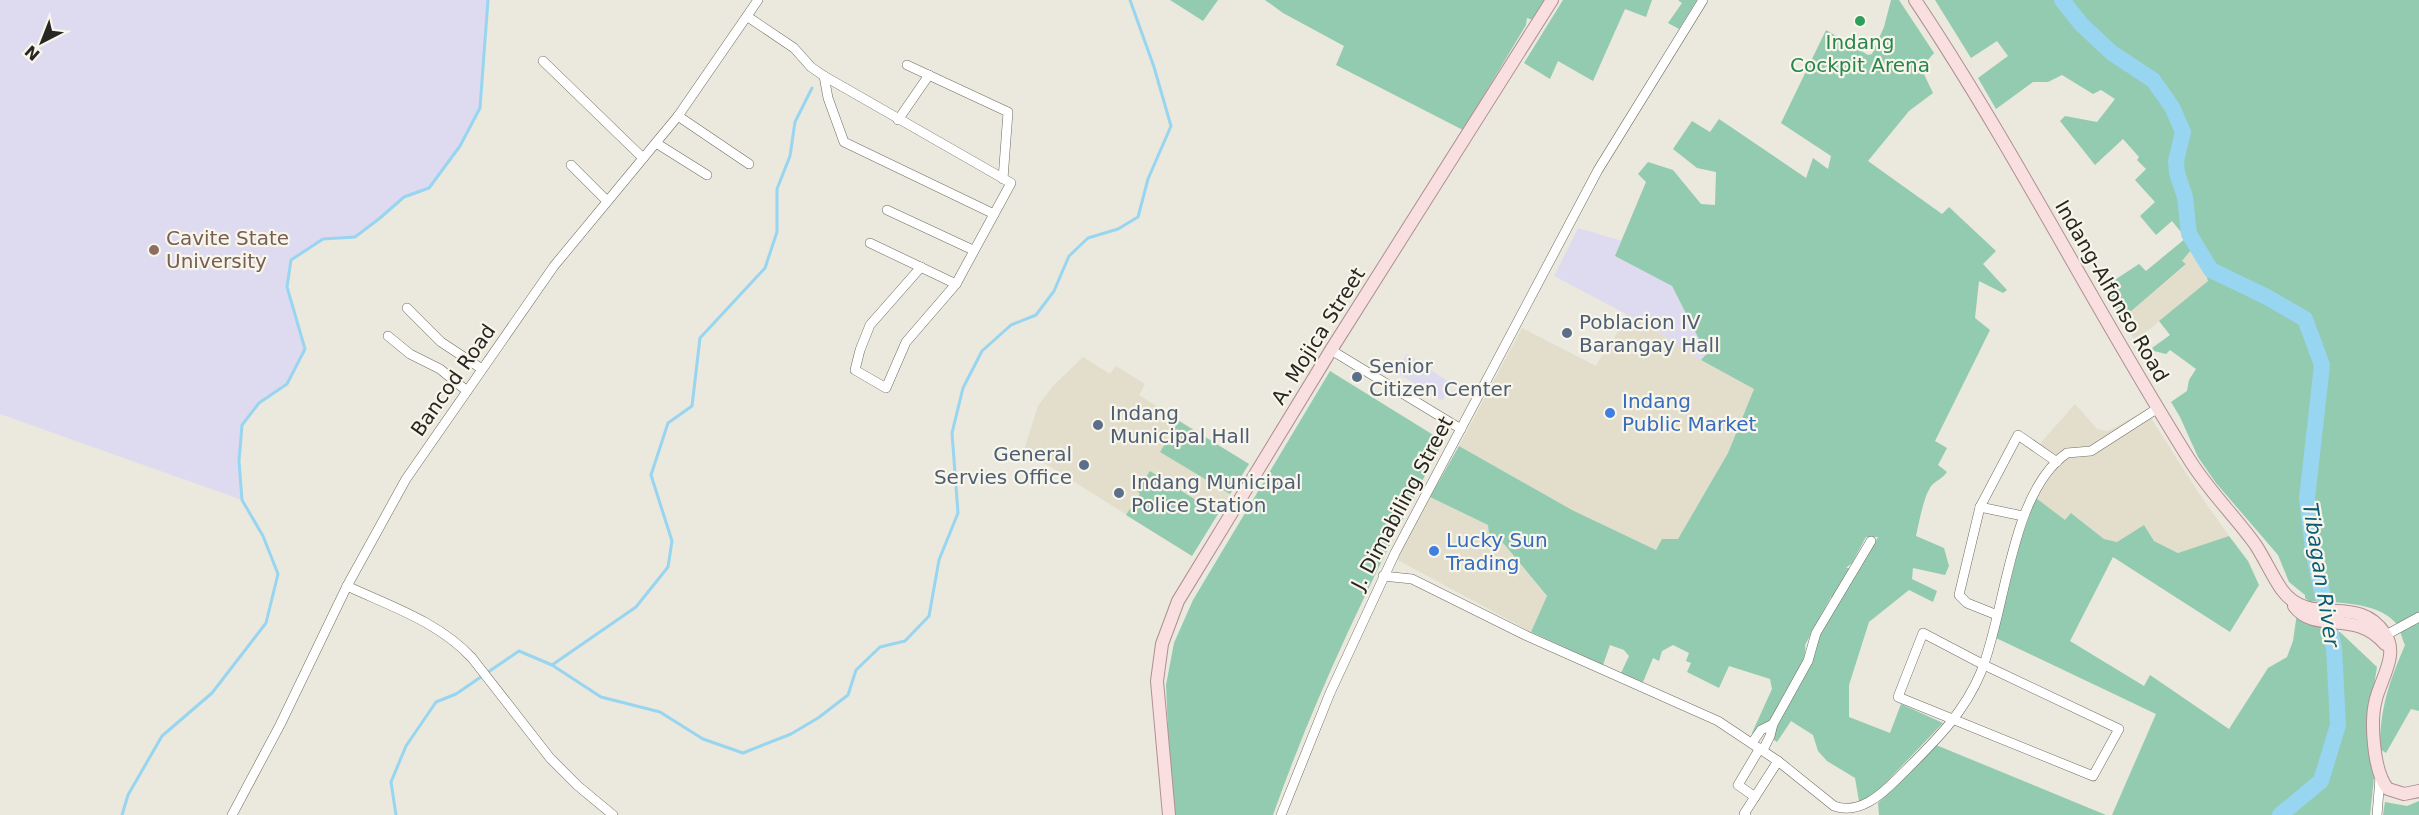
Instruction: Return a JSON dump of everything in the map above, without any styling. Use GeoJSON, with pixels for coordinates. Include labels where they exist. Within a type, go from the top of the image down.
{"type":"FeatureCollection","features":[{"type":"Feature","properties":{"kind":"main road","name":"A. Mojica Street"},"geometry":{"type":"LineString","coordinates":[[1169,815],[1157,693],[1159,655],[1178,601],[1331,350],[1552,0]]}},
{"type":"Feature","properties":{"kind":"main road","name":"Indang-Alfonso Road"},"geometry":{"type":"LineString","coordinates":[[1915,0],[1971,89],[2197,471],[2244,529],[2285,594],[2312,614],[2369,618],[2386,635]]}},
{"type":"Feature","properties":{"kind":"main road","name":"Indang-Alfonso Road"},"geometry":{"type":"LineString","coordinates":[[2352,618],[2374,633],[2388,648],[2390,656]]}},
{"type":"Feature","properties":{"kind":"main road"},"geometry":{"type":"LineString","coordinates":[[2386,635],[2390,656],[2374,706],[2375,753],[2380,778],[2386,788],[2393,792],[2407,794],[2419,791]]}},
{"type":"Feature","properties":{"kind":"street","name":"Bancod Road"},"geometry":{"type":"LineString","coordinates":[[232,815],[280,725],[347,586],[400,488],[554,266],[678,116],[758,0]]}},
{"type":"Feature","properties":{"kind":"street","name":"J. Dimabiling Street"},"geometry":{"type":"LineString","coordinates":[[1281,815],[1330,693],[1383,576],[1607,154],[1703,0]]}},
{"type":"Feature","properties":{"kind":"street"},"geometry":{"type":"LineString","coordinates":[[748,17],[790,45],[811,67],[824,76],[1011,183],[956,284],[909,338],[886,388],[855,370],[860,350],[870,325],[921,267]]}},
{"type":"Feature","properties":{"kind":"street"},"geometry":{"type":"LineString","coordinates":[[543,61],[643,158]]}},
{"type":"Feature","properties":{"kind":"street"},"geometry":{"type":"LineString","coordinates":[[907,65],[1008,112],[1003,178]]}},
{"type":"Feature","properties":{"kind":"street"},"geometry":{"type":"LineString","coordinates":[[898,120],[929,75]]}},
{"type":"Feature","properties":{"kind":"street"},"geometry":{"type":"LineString","coordinates":[[824,76],[828,98],[844,142],[994,214]]}},
{"type":"Feature","properties":{"kind":"street"},"geometry":{"type":"LineString","coordinates":[[678,116],[749,164]]}},
{"type":"Feature","properties":{"kind":"street"},"geometry":{"type":"LineString","coordinates":[[656,143],[707,174]]}},
{"type":"Feature","properties":{"kind":"street"},"geometry":{"type":"LineString","coordinates":[[571,165],[607,201]]}},
{"type":"Feature","properties":{"kind":"street"},"geometry":{"type":"LineString","coordinates":[[887,210],[974,250]]}},
{"type":"Feature","properties":{"kind":"street"},"geometry":{"type":"LineString","coordinates":[[870,243],[956,284]]}},
{"type":"Feature","properties":{"kind":"street"},"geometry":{"type":"LineString","coordinates":[[406,308],[441,342],[482,369]]}},
{"type":"Feature","properties":{"kind":"street"},"geometry":{"type":"LineString","coordinates":[[388,336],[410,354],[440,369],[467,391]]}},
{"type":"Feature","properties":{"kind":"street"},"geometry":{"type":"LineString","coordinates":[[1331,350],[1461,429]]}},
{"type":"Feature","properties":{"kind":"street"},"geometry":{"type":"LineString","coordinates":[[1383,576],[1412,579],[1527,636],[1653,690],[1718,721],[1778,761],[1832,805],[1838,808],[1860,806],[1883,793],[1954,721],[1971,692],[1984,665],[2023,516],[2036,491],[2057,462],[2071,451],[2092,451],[2158,408]]}},
{"type":"Feature","properties":{"kind":"street"},"geometry":{"type":"LineString","coordinates":[[1997,615],[1967,603],[1959,595],[1980,507],[2018,435],[2057,462]]}},
{"type":"Feature","properties":{"kind":"street"},"geometry":{"type":"LineString","coordinates":[[1980,507],[2023,516]]}},
{"type":"Feature","properties":{"kind":"street"},"geometry":{"type":"LineString","coordinates":[[1755,797],[1738,785],[1759,747],[1770,736],[1773,724],[1806,666],[1816,633],[1871,541]]}},
{"type":"Feature","properties":{"kind":"street"},"geometry":{"type":"LineString","coordinates":[[347,586],[437,628],[458,643],[565,774],[614,815]]}},
{"type":"Feature","properties":{"kind":"street"},"geometry":{"type":"LineString","coordinates":[[2386,635],[2419,617]]}},
{"type":"Feature","properties":{"kind":"street"},"geometry":{"type":"LineString","coordinates":[[1923,633],[1984,665],[2119,729],[2093,776],[1954,721],[1898,697],[1923,633]]}},
{"type":"Feature","properties":{"kind":"street"},"geometry":{"type":"LineString","coordinates":[[1744,811],[1778,761]]}},
{"type":"Feature","properties":{"kind":"street"},"geometry":{"type":"LineString","coordinates":[[2377,815],[2380,778]]}},
{"type":"Feature","properties":{"kind":"shaded area","name":"Cavite State University"},"geometry":{"type":"Polygon","coordinates":[[[0,0],[488,0],[480,108],[460,146],[429,188],[404,197],[355,237],[323,239],[291,260],[287,287],[305,349],[287,384],[259,403],[242,425],[239,461],[242,500],[0,414],[0,0]]]}},
{"type":"Feature","properties":{"kind":"shaded area"},"geometry":{"type":"Polygon","coordinates":[[[1578,228],[1622,241],[1616,256],[1672,286],[1699,339],[1711,349],[1701,360],[1647,325],[1554,276],[1578,228]]]}},
{"type":"Feature","properties":{"kind":"shaded area"},"geometry":{"type":"Polygon","coordinates":[[[2191,250],[2199,251],[2208,281],[2135,341],[2122,319],[2186,265],[2182,261],[2191,250]]]}},
{"type":"Feature","properties":{"kind":"shaded area","name":"Indang Public Market"},"geometry":{"type":"Polygon","coordinates":[[[1626,314],[1754,389],[1728,453],[1678,539],[1662,539],[1656,550],[1572,510],[1459,446],[1522,328],[1596,366],[1606,348],[1609,349],[1626,314]]]}},
{"type":"Feature","properties":{"kind":"shaded area"},"geometry":{"type":"Polygon","coordinates":[[[1407,354],[1452,384],[1442,401],[1396,372],[1407,354]]]}},
{"type":"Feature","properties":{"kind":"shaded area"},"geometry":{"type":"Polygon","coordinates":[[[1083,357],[1110,374],[1116,366],[1145,384],[1139,395],[1249,464],[1192,556],[1024,450],[1038,406],[1052,387],[1083,357]]]}},
{"type":"Feature","properties":{"kind":"shaded area"},"geometry":{"type":"Polygon","coordinates":[[[2075,404],[2097,429],[2108,431],[2146,410],[2229,536],[2179,553],[2154,541],[2144,525],[2117,542],[2104,539],[2072,513],[2066,521],[2036,498],[2062,461],[2039,445],[2075,404]]]}},
{"type":"Feature","properties":{"kind":"shaded area"},"geometry":{"type":"Polygon","coordinates":[[[1430,497],[1488,525],[1489,534],[1504,544],[1547,597],[1531,632],[1396,559],[1430,497]]]}},
{"type":"Feature","properties":{"kind":"green space"},"geometry":{"type":"Polygon","coordinates":[[[1170,0],[1218,0],[1203,21],[1170,0]]]}},
{"type":"Feature","properties":{"kind":"green space"},"geometry":{"type":"Polygon","coordinates":[[[1265,0],[1545,0],[1533,20],[1527,18],[1526,25],[1463,130],[1336,65],[1344,46],[1283,13],[1265,0]]]}},
{"type":"Feature","properties":{"kind":"green space"},"geometry":{"type":"Polygon","coordinates":[[[1563,0],[1652,0],[1646,17],[1625,9],[1593,81],[1558,61],[1550,79],[1524,63],[1563,0]]]}},
{"type":"Feature","properties":{"kind":"green space"},"geometry":{"type":"Polygon","coordinates":[[[1678,0],[1697,0],[1679,29],[1668,23],[1682,3],[1678,0]]]}},
{"type":"Feature","properties":{"kind":"green space"},"geometry":{"type":"Polygon","coordinates":[[[1891,0],[1899,0],[1934,53],[1921,68],[1933,93],[1909,111],[1868,161],[1942,214],[1949,207],[1996,251],[1983,264],[2007,290],[2003,293],[1979,281],[1975,318],[1990,330],[1935,441],[1947,448],[1938,465],[1947,472],[1929,489],[1916,536],[1944,548],[1949,566],[1945,575],[1913,568],[1912,579],[1937,591],[1933,602],[1909,590],[1869,622],[1849,685],[1849,717],[1890,733],[1901,704],[1943,723],[1874,795],[1859,801],[1855,778],[1827,761],[1818,751],[1813,735],[1791,721],[1777,742],[1773,739],[1776,724],[1788,706],[1813,644],[1839,602],[1831,597],[1805,645],[1803,661],[1791,688],[1770,723],[1768,732],[1758,737],[1752,733],[1772,689],[1770,679],[1729,666],[1719,688],[1687,672],[1691,663],[1686,661],[1689,653],[1673,645],[1662,651],[1659,661],[1653,658],[1643,682],[1621,673],[1629,656],[1624,650],[1610,645],[1603,665],[1531,632],[1547,596],[1504,544],[1489,534],[1488,525],[1430,497],[1459,446],[1572,510],[1656,550],[1662,539],[1678,539],[1728,453],[1754,389],[1701,360],[1711,349],[1699,339],[1672,286],[1615,256],[1646,182],[1638,174],[1648,162],[1673,170],[1701,204],[1715,205],[1716,172],[1697,168],[1673,149],[1692,121],[1710,132],[1719,119],[1806,178],[1813,158],[1828,169],[1831,156],[1781,123],[1826,30],[1868,55],[1872,54],[1884,27],[1891,0]],[[1866,537],[1852,563],[1846,568],[1860,568],[1878,537],[1866,537]]]}},
{"type":"Feature","properties":{"kind":"green space"},"geometry":{"type":"Polygon","coordinates":[[[1935,0],[2419,0],[2419,711],[2411,709],[2386,753],[2380,749],[2384,708],[2390,684],[2405,645],[2396,623],[2388,616],[2367,607],[2309,601],[2305,598],[2305,595],[2289,582],[2278,555],[2216,483],[2198,457],[2171,402],[2187,391],[2189,380],[2196,369],[2170,350],[2166,354],[2154,351],[2152,348],[2170,335],[2159,321],[2208,281],[2199,251],[2191,250],[2182,261],[2186,264],[2122,319],[2104,287],[2139,264],[2146,271],[2186,238],[2172,221],[2156,235],[2140,216],[2155,202],[2135,180],[2146,169],[2123,139],[2095,165],[2060,121],[2065,116],[2097,122],[2115,99],[2101,90],[2093,94],[2062,75],[2048,82],[2033,82],[1996,109],[1978,78],[2008,56],[1997,41],[1971,58],[1935,0]]]}},
{"type":"Feature","properties":{"kind":"green space"},"geometry":{"type":"Polygon","coordinates":[[[1330,371],[1443,441],[1351,625],[1310,719],[1273,815],[1175,815],[1166,685],[1174,643],[1193,600],[1330,371]]]}},
{"type":"Feature","properties":{"kind":"green space"},"geometry":{"type":"Polygon","coordinates":[[[1179,421],[1249,464],[1230,494],[1160,452],[1179,421]]]}},
{"type":"Feature","properties":{"kind":"green space"},"geometry":{"type":"Polygon","coordinates":[[[1150,471],[1218,514],[1192,556],[1126,515],[1140,494],[1137,491],[1150,471]]]}},
{"type":"Feature","properties":{"kind":"green space"},"geometry":{"type":"Polygon","coordinates":[[[2036,498],[2065,520],[2071,513],[2104,539],[2117,542],[2144,525],[2154,541],[2178,553],[2229,536],[2248,561],[2259,585],[2230,632],[2113,557],[2070,641],[2144,686],[2150,675],[2229,729],[2268,668],[2287,657],[2293,641],[2297,613],[2330,627],[2331,633],[2340,632],[2377,667],[2368,722],[2374,778],[2370,815],[2112,815],[2156,714],[1996,638],[2021,539],[2036,498]]]}},
{"type":"Feature","properties":{"kind":"green space"},"geometry":{"type":"Polygon","coordinates":[[[1936,745],[2106,815],[1879,815],[1878,803],[1936,745]]]}},
{"type":"Feature","properties":{"kind":"green space"},"geometry":{"type":"Polygon","coordinates":[[[2419,801],[2419,815],[2383,815],[2385,802],[2407,806],[2419,801]]]}},
{"type":"Feature","properties":{"kind":"waterway"},"geometry":{"type":"LineString","coordinates":[[122,815],[128,795],[162,736],[212,693],[266,623],[278,574],[263,536],[242,500],[239,461],[242,425],[259,403],[287,384],[305,349],[287,287],[291,260],[323,239],[355,237],[404,197],[429,188],[460,146],[480,108],[488,0]]}},
{"type":"Feature","properties":{"kind":"waterway"},"geometry":{"type":"LineString","coordinates":[[396,815],[391,782],[406,746],[436,702],[456,694],[519,651],[552,665],[601,697],[660,712],[703,739],[743,753],[791,734],[818,718],[848,695],[856,670],[880,647],[905,641],[929,616],[939,560],[958,513],[952,433],[963,388],[982,351],[1011,325],[1036,315],[1054,291],[1069,256],[1088,238],[1118,229],[1138,217],[1148,179],[1171,126],[1154,67],[1130,0]]}},
{"type":"Feature","properties":{"kind":"waterway","name":"Tibagan River"},"geometry":{"type":"LineString","coordinates":[[2062,0],[2081,24],[2112,53],[2153,80],[2172,107],[2183,132],[2176,161],[2177,173],[2185,197],[2189,234],[2211,270],[2267,297],[2305,319],[2322,365],[2307,498],[2313,550],[2334,648],[2338,725],[2321,781],[2280,815]]}},
{"type":"Feature","properties":{"kind":"waterway"},"geometry":{"type":"LineString","coordinates":[[552,665],[636,607],[668,567],[672,541],[651,475],[668,423],[692,406],[700,338],[765,268],[777,232],[777,189],[790,156],[795,122],[812,88]]}},
{"type":"Feature","properties":{"kind":"place","name":"Indang Cockpit Arena"},"geometry":{"type":"Point","coordinates":[1860,21]}},
{"type":"Feature","properties":{"kind":"place","name":"Cavite State University"},"geometry":{"type":"Point","coordinates":[154,250]}},
{"type":"Feature","properties":{"kind":"place","name":"Poblacion IV Barangay Hall"},"geometry":{"type":"Point","coordinates":[1567,333]}},
{"type":"Feature","properties":{"kind":"place","name":"Senior Citizen Center"},"geometry":{"type":"Point","coordinates":[1357,377]}},
{"type":"Feature","properties":{"kind":"place","name":"Indang Public Market"},"geometry":{"type":"Point","coordinates":[1610,413]}},
{"type":"Feature","properties":{"kind":"place","name":"Indang Municipal Hall"},"geometry":{"type":"Point","coordinates":[1098,425]}},
{"type":"Feature","properties":{"kind":"place","name":"General Servies Office"},"geometry":{"type":"Point","coordinates":[1084,465]}},
{"type":"Feature","properties":{"kind":"place","name":"Indang Municipal Police Station"},"geometry":{"type":"Point","coordinates":[1119,493]}},
{"type":"Feature","properties":{"kind":"place","name":"Lucky Sun Trading"},"geometry":{"type":"Point","coordinates":[1434,551]}}]}
